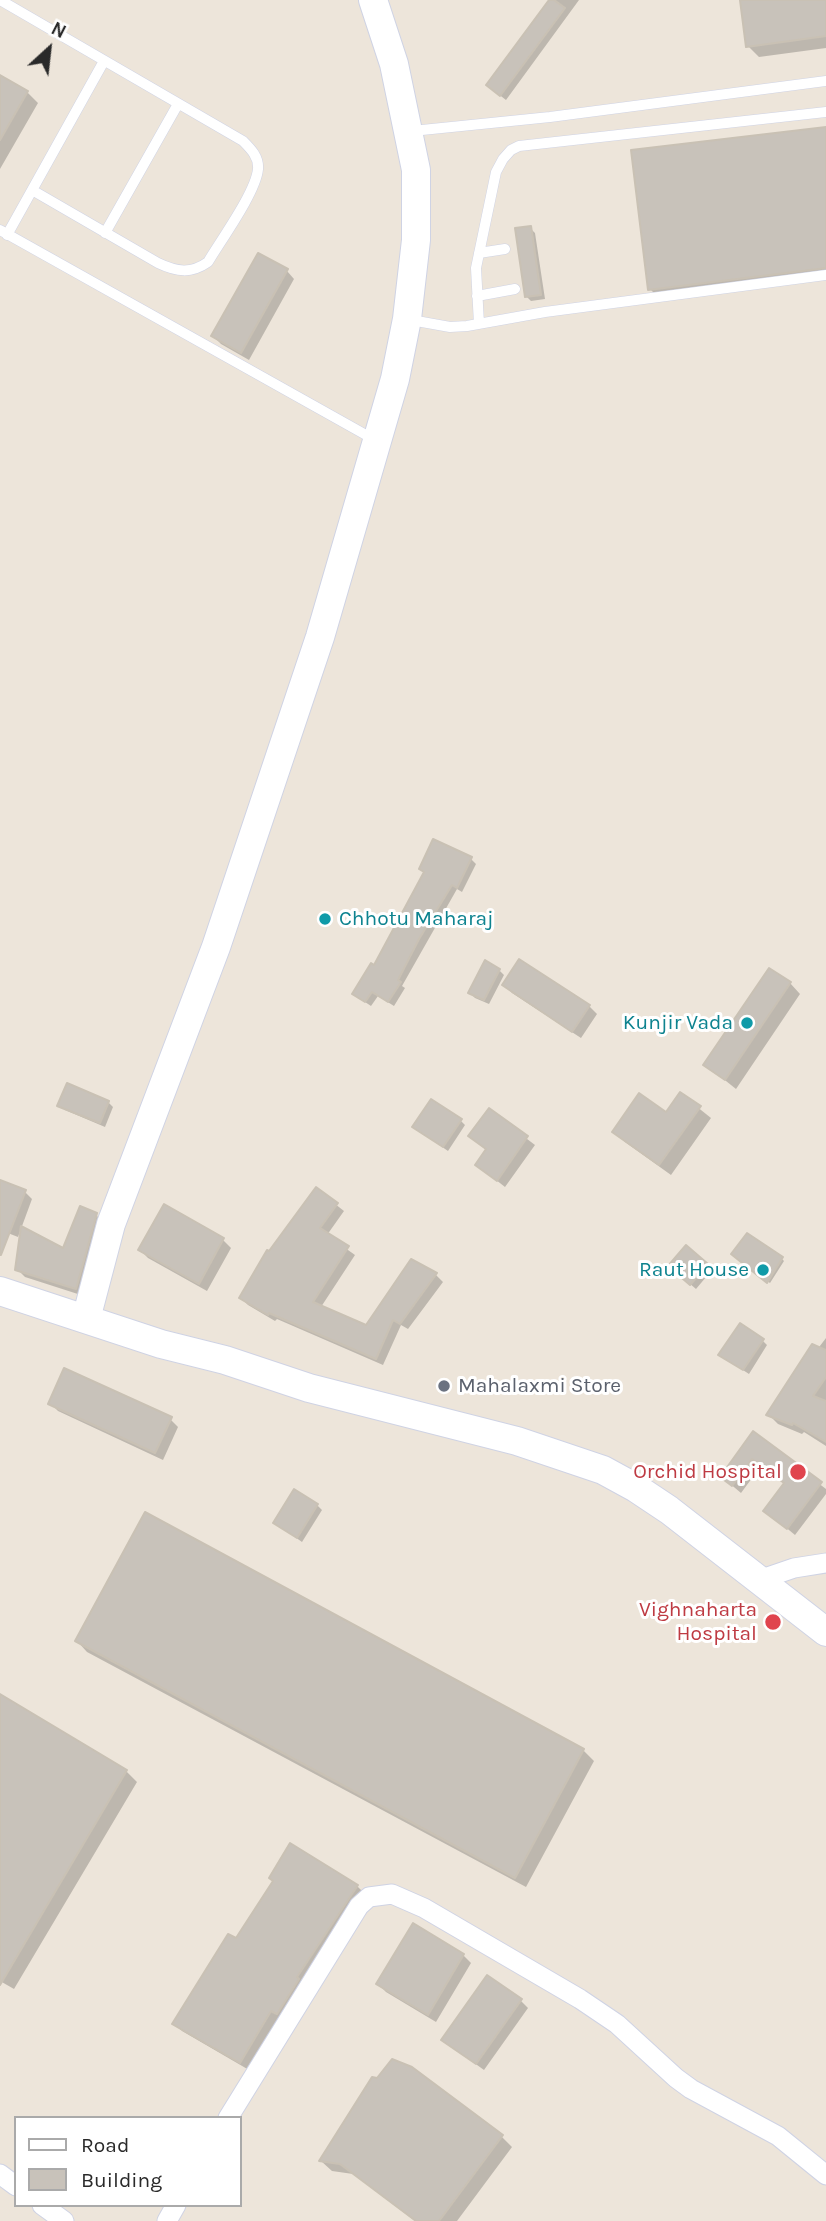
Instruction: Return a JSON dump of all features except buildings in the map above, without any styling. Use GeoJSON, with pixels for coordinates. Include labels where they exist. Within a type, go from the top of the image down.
{"type":"FeatureCollection","features":[{"type":"Feature","properties":{"kind":"street"},"geometry":{"type":"LineString","coordinates":[[86,1319],[111,1224],[216,947],[320,636],[395,379],[407,319],[416,240],[416,170],[394,64],[373,0]]}},
{"type":"Feature","properties":{"kind":"street"},"geometry":{"type":"LineString","coordinates":[[0,1291],[161,1344],[225,1360],[309,1388],[517,1441],[603,1470],[669,1510],[826,1632]]}},
{"type":"Feature","properties":{"kind":"street"},"geometry":{"type":"LineString","coordinates":[[759,1580],[794,1568],[826,1563]]}},
{"type":"Feature","properties":{"kind":"street"},"geometry":{"type":"LineString","coordinates":[[229,2116],[359,1906],[369,1897],[392,1894],[424,1908],[580,1999],[617,2024],[691,2089],[778,2136],[826,2175]]}},
{"type":"Feature","properties":{"kind":"street"},"geometry":{"type":"LineString","coordinates":[[45,2207],[64,2221]]}},
{"type":"Feature","properties":{"kind":"lane"},"geometry":{"type":"LineString","coordinates":[[0,1],[243,141],[254,153],[259,167],[255,183],[208,262],[188,272],[171,269],[32,190]]}},
{"type":"Feature","properties":{"kind":"lane"},"geometry":{"type":"LineString","coordinates":[[104,61],[32,190],[4,232],[377,441]]}},
{"type":"Feature","properties":{"kind":"lane"},"geometry":{"type":"LineString","coordinates":[[408,132],[550,117],[826,81]]}},
{"type":"Feature","properties":{"kind":"lane"},"geometry":{"type":"LineString","coordinates":[[106,233],[178,104]]}},
{"type":"Feature","properties":{"kind":"lane"},"geometry":{"type":"LineString","coordinates":[[479,324],[476,268],[496,172],[511,150],[519,146],[826,112]]}},
{"type":"Feature","properties":{"kind":"lane"},"geometry":{"type":"LineString","coordinates":[[479,253],[505,249]]}},
{"type":"Feature","properties":{"kind":"lane"},"geometry":{"type":"LineString","coordinates":[[407,319],[450,327],[479,324],[826,275]]}},
{"type":"Feature","properties":{"kind":"lane"},"geometry":{"type":"LineString","coordinates":[[477,296],[515,289]]}},
{"type":"Feature","properties":{"kind":"place","name":"Chhotu Maharaj"},"geometry":{"type":"Point","coordinates":[325,919]}},
{"type":"Feature","properties":{"kind":"place","name":"Kunjir Vada"},"geometry":{"type":"Point","coordinates":[747,1023]}},
{"type":"Feature","properties":{"kind":"place","name":"Raut House"},"geometry":{"type":"Point","coordinates":[763,1270]}},
{"type":"Feature","properties":{"kind":"place","name":"Mahalaxmi Store"},"geometry":{"type":"Point","coordinates":[444,1386]}},
{"type":"Feature","properties":{"kind":"place","name":"Orchid Hospital"},"geometry":{"type":"Point","coordinates":[798,1472]}},
{"type":"Feature","properties":{"kind":"place","name":"Vighnaharta Hospital"},"geometry":{"type":"Point","coordinates":[773,1622]}}]}
